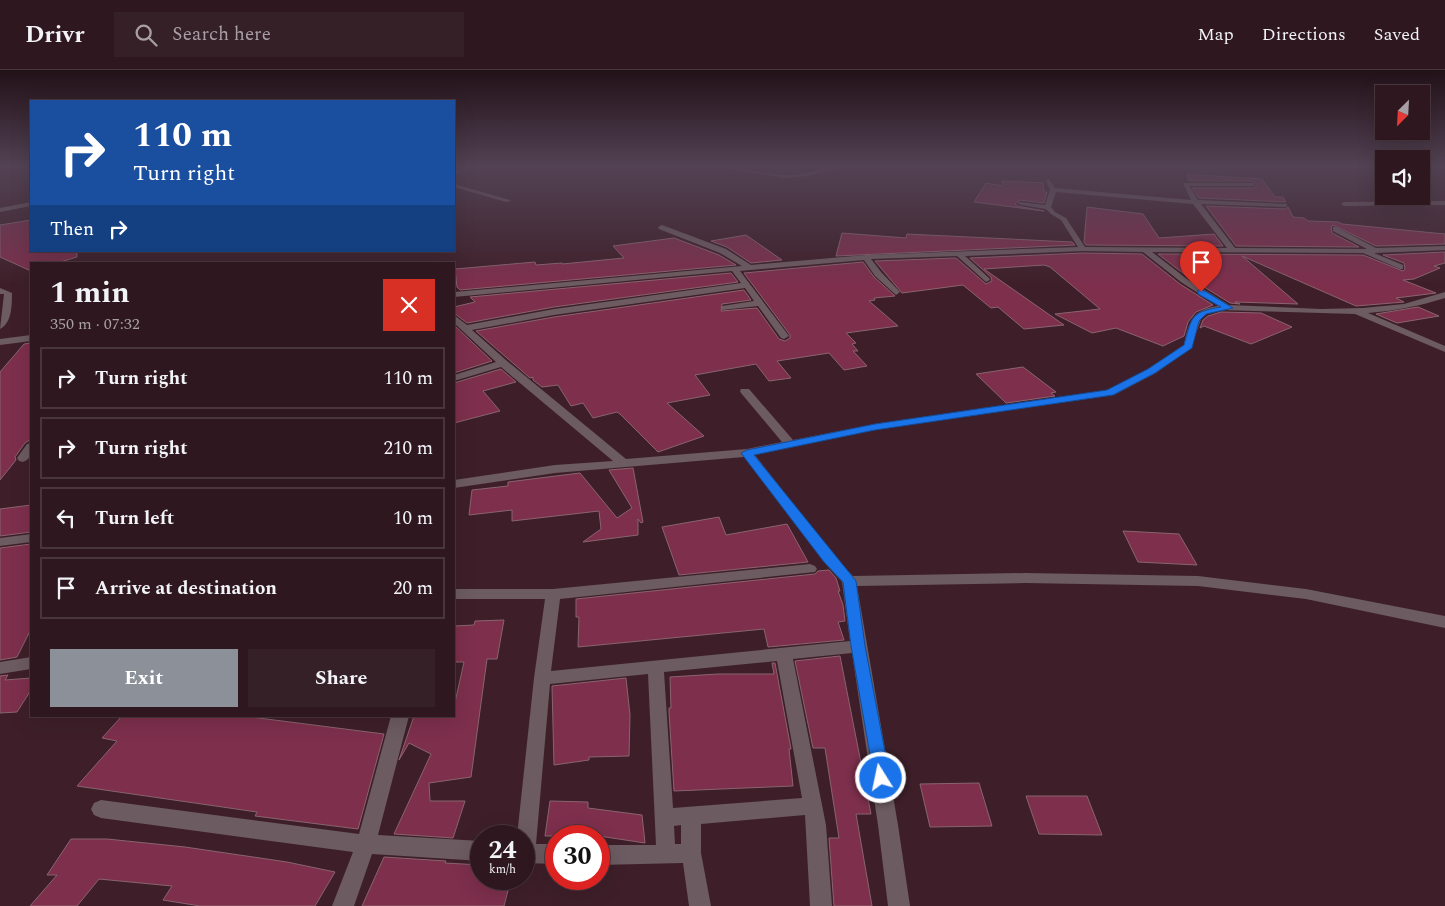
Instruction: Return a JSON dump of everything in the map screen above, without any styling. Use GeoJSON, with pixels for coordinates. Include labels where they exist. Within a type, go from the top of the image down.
{"type":"FeatureCollection","features":[{"type":"Feature","properties":{"kind":"street"},"geometry":{"type":"LineString","coordinates":[[1039,206],[1048,207],[1053,213],[1064,219],[1083,249]]}},
{"type":"Feature","properties":{"kind":"street"},"geometry":{"type":"LineString","coordinates":[[1198,206],[1232,249]]}},
{"type":"Feature","properties":{"kind":"street"},"geometry":{"type":"LineString","coordinates":[[662,227],[723,251],[749,266]]}},
{"type":"Feature","properties":{"kind":"street"},"geometry":{"type":"LineString","coordinates":[[1336,229],[1375,250]]}},
{"type":"Feature","properties":{"kind":"street"},"geometry":{"type":"LineString","coordinates":[[1143,248],[1168,269],[1201,292],[1229,308]]}},
{"type":"Feature","properties":{"kind":"street"},"geometry":{"type":"LineString","coordinates":[[455,294],[749,266],[866,257],[1143,248],[1375,250],[1445,248]]}},
{"type":"Feature","properties":{"kind":"street"},"geometry":{"type":"LineString","coordinates":[[1431,248],[1445,255]]}},
{"type":"Feature","properties":{"kind":"street"},"geometry":{"type":"LineString","coordinates":[[1363,250],[1400,267]]}},
{"type":"Feature","properties":{"kind":"street"},"geometry":{"type":"LineString","coordinates":[[958,254],[986,280]]}},
{"type":"Feature","properties":{"kind":"street"},"geometry":{"type":"LineString","coordinates":[[866,257],[878,274],[896,292]]}},
{"type":"Feature","properties":{"kind":"street"},"geometry":{"type":"LineString","coordinates":[[733,268],[784,336]]}},
{"type":"Feature","properties":{"kind":"street"},"geometry":{"type":"LineString","coordinates":[[467,328],[554,312],[747,285]]}},
{"type":"Feature","properties":{"kind":"street"},"geometry":{"type":"LineString","coordinates":[[0,291],[8,294],[7,312],[0,326]]}},
{"type":"Feature","properties":{"kind":"street"},"geometry":{"type":"LineString","coordinates":[[455,484],[555,469],[747,453],[875,427],[1110,393],[1152,371],[1188,346],[1195,320],[1203,312],[1229,308],[1359,313],[1445,295]]}},
{"type":"Feature","properties":{"kind":"street"},"geometry":{"type":"LineString","coordinates":[[725,308],[760,303]]}},
{"type":"Feature","properties":{"kind":"street"},"geometry":{"type":"LineString","coordinates":[[1359,313],[1445,349]]}},
{"type":"Feature","properties":{"kind":"street"},"geometry":{"type":"LineString","coordinates":[[455,319],[504,363],[623,463]]}},
{"type":"Feature","properties":{"kind":"street"},"geometry":{"type":"LineString","coordinates":[[0,342],[30,338]]}},
{"type":"Feature","properties":{"kind":"street"},"geometry":{"type":"LineString","coordinates":[[455,378],[504,363]]}},
{"type":"Feature","properties":{"kind":"street"},"geometry":{"type":"LineString","coordinates":[[745,391],[790,444]]}},
{"type":"Feature","properties":{"kind":"street"},"geometry":{"type":"LineString","coordinates":[[23,458],[30,448]]}},
{"type":"Feature","properties":{"kind":"street"},"geometry":{"type":"LineString","coordinates":[[747,453],[829,559],[849,581],[858,646],[891,834],[899,906]]}},
{"type":"Feature","properties":{"kind":"street"},"geometry":{"type":"LineString","coordinates":[[0,542],[30,538]]}},
{"type":"Feature","properties":{"kind":"street"},"geometry":{"type":"LineString","coordinates":[[455,594],[553,594],[810,569]]}},
{"type":"Feature","properties":{"kind":"street"},"geometry":{"type":"LineString","coordinates":[[849,581],[1025,578],[1198,580],[1306,594],[1445,622]]}},
{"type":"Feature","properties":{"kind":"street"},"geometry":{"type":"LineString","coordinates":[[528,825],[542,678],[553,594]]}},
{"type":"Feature","properties":{"kind":"street"},"geometry":{"type":"LineString","coordinates":[[542,678],[858,646]]}},
{"type":"Feature","properties":{"kind":"street"},"geometry":{"type":"LineString","coordinates":[[784,654],[816,825],[821,906]]}},
{"type":"Feature","properties":{"kind":"street"},"geometry":{"type":"LineString","coordinates":[[0,668],[30,663]]}},
{"type":"Feature","properties":{"kind":"street"},"geometry":{"type":"LineString","coordinates":[[656,666],[666,854]]}},
{"type":"Feature","properties":{"kind":"street"},"geometry":{"type":"LineString","coordinates":[[343,906],[366,844],[400,717]]}},
{"type":"Feature","properties":{"kind":"street"},"geometry":{"type":"LineString","coordinates":[[664,817],[812,806]]}},
{"type":"Feature","properties":{"kind":"street"},"geometry":{"type":"LineString","coordinates":[[101,809],[366,844],[470,850]]}},
{"type":"Feature","properties":{"kind":"street"},"geometry":{"type":"LineString","coordinates":[[691,816],[691,853],[700,906]]}},
{"type":"Feature","properties":{"kind":"street"},"geometry":{"type":"LineString","coordinates":[[610,855],[691,853]]}},
{"type":"Feature","properties":{"kind":"lane"},"geometry":{"type":"LineString","coordinates":[[0,210],[21,206]]}},
{"type":"Feature","properties":{"kind":"building"},"geometry":{"type":"Polygon","coordinates":[[[1005,206],[1017,206],[1044,211],[1005,206]]]}},
{"type":"Feature","properties":{"kind":"building"},"geometry":{"type":"Polygon","coordinates":[[[1206,206],[1285,209],[1288,207],[1293,217],[1304,218],[1308,221],[1338,222],[1342,224],[1445,234],[1445,244],[1376,246],[1333,225],[1331,227],[1332,233],[1359,247],[1236,246],[1206,206]]]}},
{"type":"Feature","properties":{"kind":"building"},"geometry":{"type":"Polygon","coordinates":[[[1087,207],[1143,214],[1159,238],[1214,234],[1223,246],[1086,245],[1084,242],[1087,207]]]}},
{"type":"Feature","properties":{"kind":"building"},"geometry":{"type":"Polygon","coordinates":[[[30,220],[30,252],[77,252],[77,257],[61,262],[30,262],[30,271],[0,257],[0,225],[30,220]]]}},
{"type":"Feature","properties":{"kind":"building"},"geometry":{"type":"Polygon","coordinates":[[[842,233],[906,238],[907,234],[1072,242],[1075,245],[836,256],[842,233]]]}},
{"type":"Feature","properties":{"kind":"building"},"geometry":{"type":"Polygon","coordinates":[[[746,235],[782,260],[751,263],[727,247],[711,241],[746,235]]]}},
{"type":"Feature","properties":{"kind":"building"},"geometry":{"type":"Polygon","coordinates":[[[674,238],[719,255],[736,265],[460,290],[457,287],[455,269],[535,262],[536,265],[562,264],[624,258],[613,246],[674,238]]]}},
{"type":"Feature","properties":{"kind":"building"},"geometry":{"type":"Polygon","coordinates":[[[1445,252],[1445,263],[1434,266],[1440,268],[1414,279],[1403,280],[1436,293],[1396,298],[1404,302],[1356,306],[1242,256],[1298,304],[1230,303],[1188,277],[1158,254],[1363,255],[1403,271],[1405,269],[1404,263],[1383,255],[1445,252]]]}},
{"type":"Feature","properties":{"kind":"building"},"geometry":{"type":"Polygon","coordinates":[[[1083,253],[1142,254],[1180,284],[1213,305],[1196,312],[1188,322],[1184,336],[1163,346],[1116,328],[1092,333],[1055,314],[1100,309],[1050,267],[1044,265],[984,269],[1064,325],[1024,329],[998,307],[991,308],[963,285],[902,293],[875,261],[956,258],[986,284],[992,281],[991,277],[970,258],[1083,253]]]}},
{"type":"Feature","properties":{"kind":"building"},"geometry":{"type":"Polygon","coordinates":[[[863,262],[874,277],[895,296],[874,298],[875,300],[869,301],[898,326],[846,333],[856,343],[852,344],[858,351],[853,351],[867,366],[844,370],[829,353],[777,361],[791,378],[769,381],[756,364],[695,375],[710,395],[667,403],[704,436],[658,452],[617,412],[593,418],[583,403],[571,406],[558,385],[542,387],[533,380],[533,377],[530,378],[476,331],[554,317],[744,290],[751,300],[722,304],[721,311],[757,308],[779,339],[785,341],[790,338],[790,335],[744,273],[863,262]]]}},
{"type":"Feature","properties":{"kind":"building"},"geometry":{"type":"Polygon","coordinates":[[[731,273],[738,282],[554,307],[467,323],[455,314],[455,307],[475,302],[470,297],[731,273]]]}},
{"type":"Feature","properties":{"kind":"building"},"geometry":{"type":"Polygon","coordinates":[[[1418,307],[1439,316],[1397,323],[1376,314],[1418,307]]]}},
{"type":"Feature","properties":{"kind":"building"},"geometry":{"type":"Polygon","coordinates":[[[1221,312],[1261,313],[1292,327],[1251,344],[1204,326],[1200,328],[1203,320],[1208,316],[1221,312]]]}},
{"type":"Feature","properties":{"kind":"building"},"geometry":{"type":"Polygon","coordinates":[[[455,326],[492,361],[455,373],[455,326]]]}},
{"type":"Feature","properties":{"kind":"building"},"geometry":{"type":"Polygon","coordinates":[[[30,343],[30,440],[25,443],[15,457],[16,460],[0,480],[0,372],[24,344],[30,343]]]}},
{"type":"Feature","properties":{"kind":"building"},"geometry":{"type":"Polygon","coordinates":[[[1023,367],[1056,392],[1051,393],[1055,396],[1006,403],[976,374],[1023,367]]]}},
{"type":"Feature","properties":{"kind":"building"},"geometry":{"type":"Polygon","coordinates":[[[501,369],[516,382],[483,391],[500,411],[455,423],[455,383],[501,369]]]}},
{"type":"Feature","properties":{"kind":"building"},"geometry":{"type":"Polygon","coordinates":[[[633,468],[643,522],[641,523],[638,519],[638,535],[583,542],[601,529],[599,511],[512,521],[512,510],[469,515],[472,490],[508,486],[508,482],[580,473],[617,518],[632,508],[609,470],[633,468]]]}},
{"type":"Feature","properties":{"kind":"building"},"geometry":{"type":"Polygon","coordinates":[[[30,505],[30,532],[0,536],[0,509],[30,505]]]}},
{"type":"Feature","properties":{"kind":"building"},"geometry":{"type":"Polygon","coordinates":[[[719,517],[726,535],[787,524],[808,562],[679,575],[662,527],[719,517]]]}},
{"type":"Feature","properties":{"kind":"building"},"geometry":{"type":"Polygon","coordinates":[[[1123,531],[1179,534],[1197,565],[1138,562],[1123,531]]]}},
{"type":"Feature","properties":{"kind":"building"},"geometry":{"type":"Polygon","coordinates":[[[30,544],[30,631],[17,657],[0,660],[0,548],[30,544]]]}},
{"type":"Feature","properties":{"kind":"building"},"geometry":{"type":"Polygon","coordinates":[[[829,570],[836,578],[843,605],[845,621],[838,622],[844,640],[768,647],[764,629],[578,647],[579,617],[576,617],[576,599],[815,574],[818,571],[829,570]]]}},
{"type":"Feature","properties":{"kind":"building"},"geometry":{"type":"Polygon","coordinates":[[[504,620],[497,659],[487,659],[471,777],[429,783],[430,801],[465,801],[453,838],[394,834],[431,754],[409,743],[399,760],[414,717],[455,717],[455,702],[464,662],[455,662],[455,626],[474,625],[475,621],[504,620]]]}},
{"type":"Feature","properties":{"kind":"building"},"geometry":{"type":"Polygon","coordinates":[[[840,656],[871,814],[856,814],[872,906],[834,906],[829,838],[839,838],[825,748],[813,748],[795,661],[840,656]]]}},
{"type":"Feature","properties":{"kind":"building"},"geometry":{"type":"Polygon","coordinates":[[[772,663],[775,663],[791,749],[789,749],[793,786],[674,791],[669,712],[669,708],[671,708],[670,677],[718,674],[774,674],[772,663]]]}},
{"type":"Feature","properties":{"kind":"building"},"geometry":{"type":"Polygon","coordinates":[[[8,675],[5,680],[30,678],[30,692],[17,712],[0,713],[0,676],[8,675]]]}},
{"type":"Feature","properties":{"kind":"building"},"geometry":{"type":"Polygon","coordinates":[[[626,678],[630,715],[629,756],[589,757],[589,760],[554,765],[552,686],[626,678]]]}},
{"type":"Feature","properties":{"kind":"building"},"geometry":{"type":"Polygon","coordinates":[[[121,717],[251,717],[384,734],[358,829],[255,816],[257,812],[77,786],[117,741],[102,738],[121,717]]]}},
{"type":"Feature","properties":{"kind":"building"},"geometry":{"type":"Polygon","coordinates":[[[979,783],[992,826],[930,827],[920,784],[979,783]]]}},
{"type":"Feature","properties":{"kind":"building"},"geometry":{"type":"Polygon","coordinates":[[[1026,796],[1087,796],[1102,835],[1039,834],[1026,796]]]}},
{"type":"Feature","properties":{"kind":"building"},"geometry":{"type":"Polygon","coordinates":[[[550,801],[588,802],[588,808],[642,815],[645,843],[610,838],[610,825],[547,825],[550,801]]]}},
{"type":"Feature","properties":{"kind":"building"},"geometry":{"type":"Polygon","coordinates":[[[71,839],[107,839],[185,847],[287,862],[335,872],[315,906],[200,906],[163,900],[172,886],[99,879],[77,906],[30,906],[57,875],[47,875],[71,839]]]}},
{"type":"Feature","properties":{"kind":"building"},"geometry":{"type":"Polygon","coordinates":[[[384,857],[470,864],[470,890],[508,890],[504,906],[362,906],[384,857]]]}},
{"type":"Feature","properties":{"kind":"route"},"geometry":{"type":"LineString","coordinates":[[881,778],[858,646],[849,581],[829,559],[747,453],[875,427],[1110,393],[1152,371],[1188,346],[1195,320],[1203,312],[1229,308],[1201,292]]}}]}
